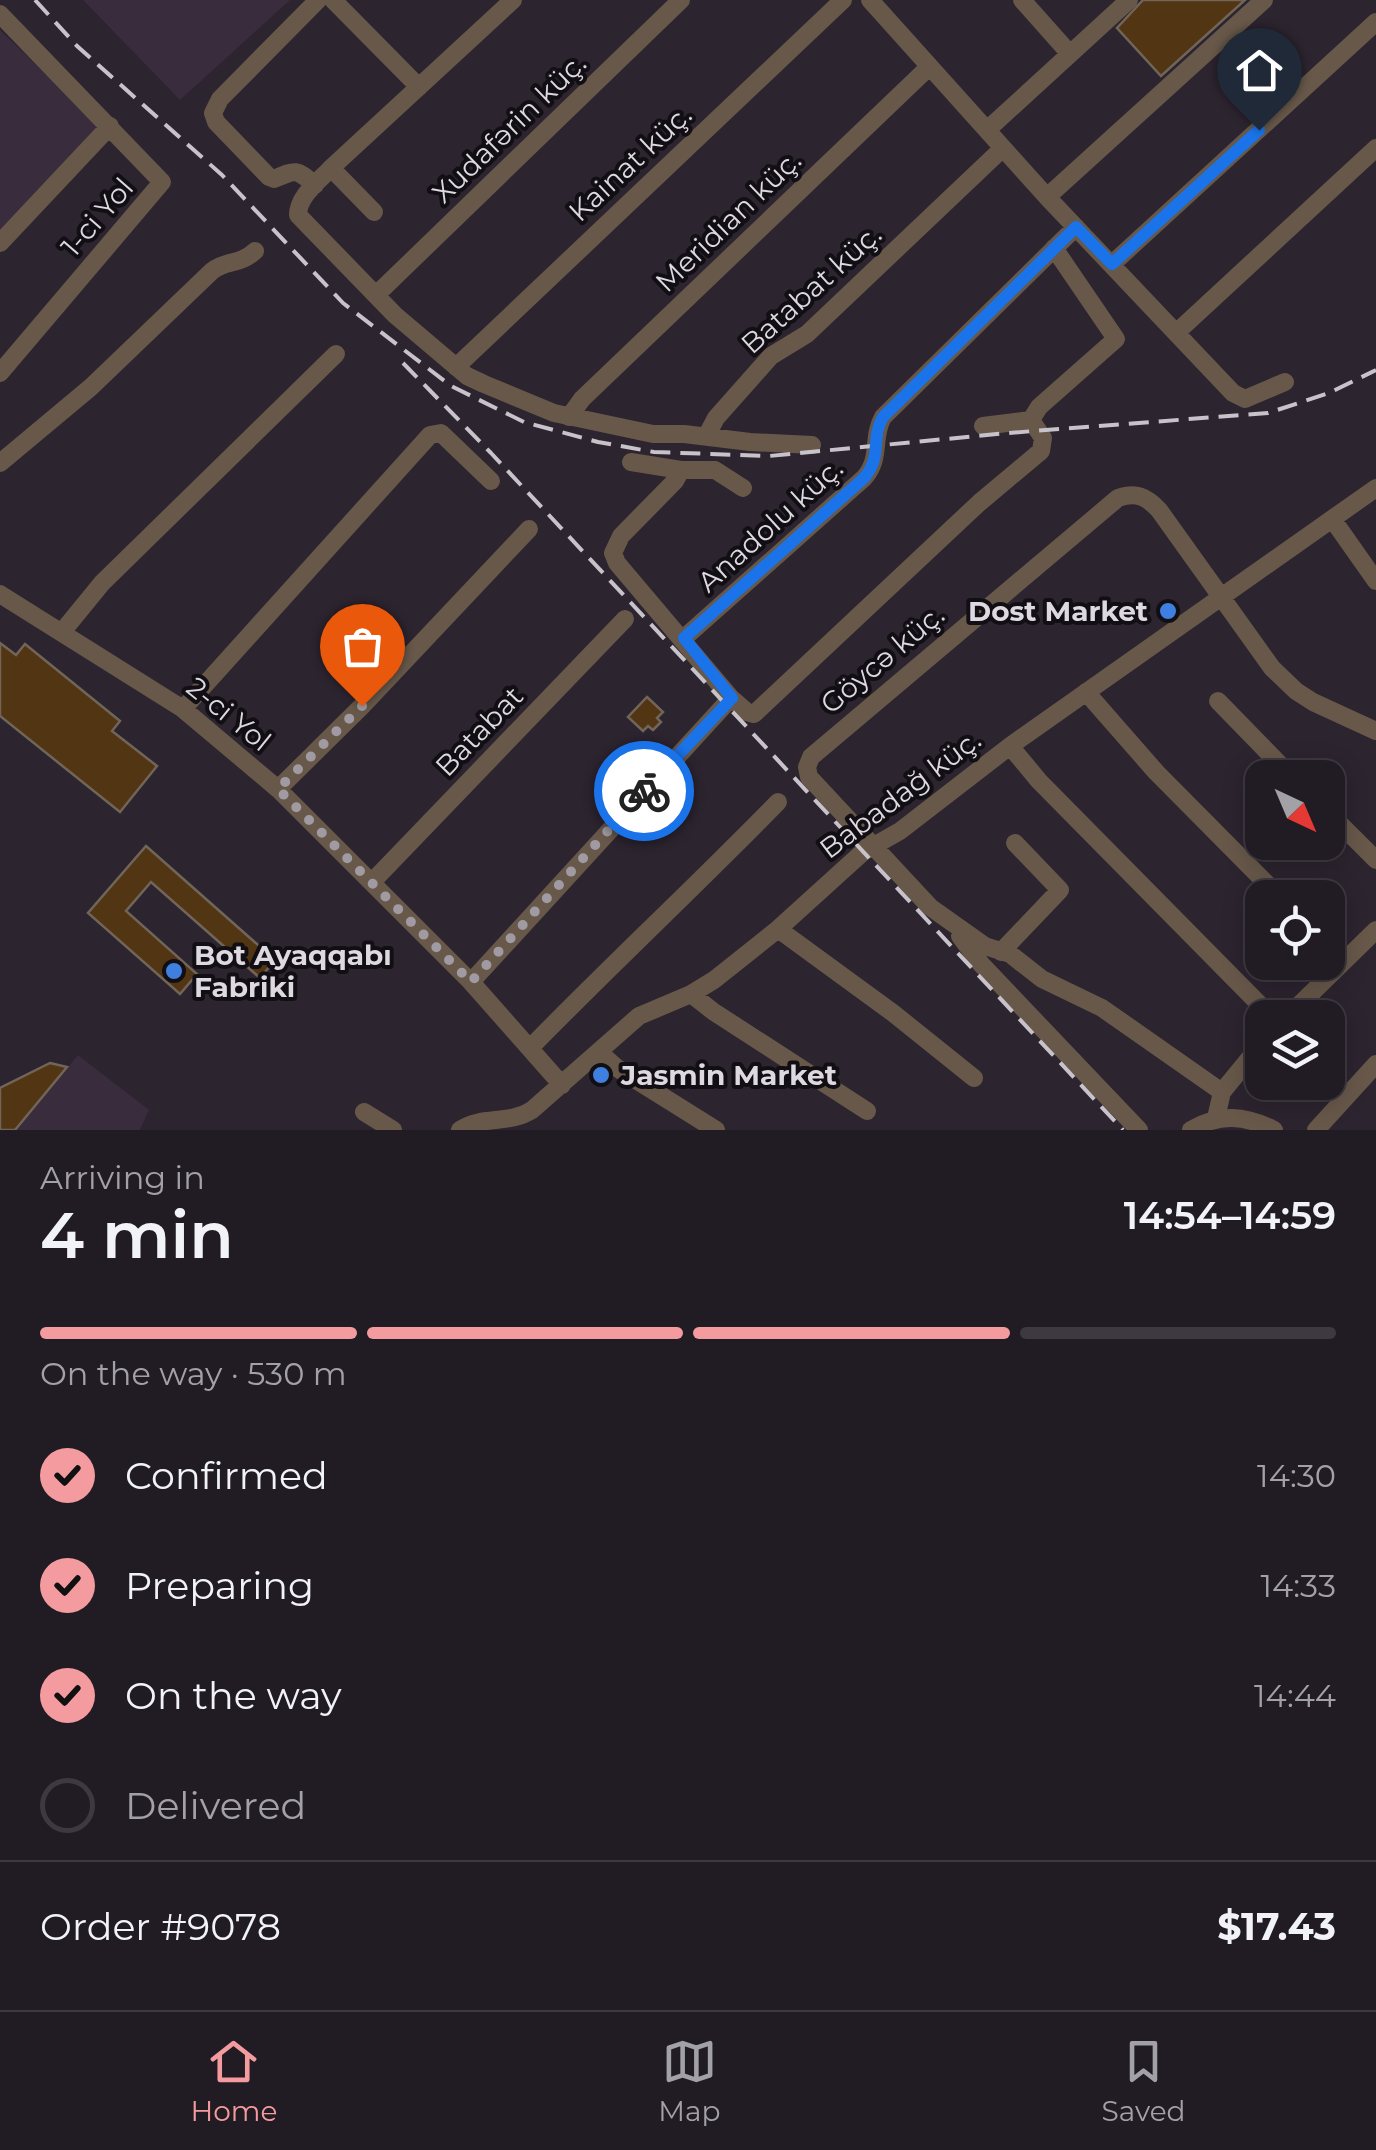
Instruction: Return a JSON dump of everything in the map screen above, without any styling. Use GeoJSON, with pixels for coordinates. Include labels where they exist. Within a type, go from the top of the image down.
{"type":"FeatureCollection","features":[{"type":"Feature","properties":{"kind":"street"},"geometry":{"type":"LineString","coordinates":[[315,185],[293,170],[274,179],[268,177],[212,113],[220,99],[318,0]]}},
{"type":"Feature","properties":{"kind":"street"},"geometry":{"type":"LineString","coordinates":[[333,0],[419,87]]}},
{"type":"Feature","properties":{"kind":"street"},"geometry":{"type":"LineString","coordinates":[[347,14],[361,0]]}},
{"type":"Feature","properties":{"kind":"street"},"geometry":{"type":"LineString","coordinates":[[513,0],[332,168],[298,208],[298,215],[376,295],[456,366],[484,384],[569,417],[653,434],[812,445]]}},
{"type":"Feature","properties":{"kind":"street","name":"Xudafərin küç."},"geometry":{"type":"LineString","coordinates":[[376,295],[681,0]]}},
{"type":"Feature","properties":{"kind":"street","name":"Kainat küç."},"geometry":{"type":"LineString","coordinates":[[456,366],[843,0]]}},
{"type":"Feature","properties":{"kind":"street"},"geometry":{"type":"LineString","coordinates":[[870,0],[1002,148],[1239,398],[1285,382]]}},
{"type":"Feature","properties":{"kind":"street"},"geometry":{"type":"LineString","coordinates":[[1022,0],[1070,54]]}},
{"type":"Feature","properties":{"kind":"street"},"geometry":{"type":"LineString","coordinates":[[987,130],[1129,0]]}},
{"type":"Feature","properties":{"kind":"street"},"geometry":{"type":"LineString","coordinates":[[1048,197],[1264,0]]}},
{"type":"Feature","properties":{"kind":"street","name":"1-ci Yol"},"geometry":{"type":"LineString","coordinates":[[0,14],[162,182],[0,373]]}},
{"type":"Feature","properties":{"kind":"street"},"geometry":{"type":"LineString","coordinates":[[1112,264],[1376,22]]}},
{"type":"Feature","properties":{"kind":"street","name":"Meridian küç."},"geometry":{"type":"LineString","coordinates":[[569,417],[582,398],[929,67]]}},
{"type":"Feature","properties":{"kind":"street"},"geometry":{"type":"LineString","coordinates":[[0,243],[110,126]]}},
{"type":"Feature","properties":{"kind":"street","name":"Batabat küç."},"geometry":{"type":"LineString","coordinates":[[706,436],[716,418],[771,356],[807,334],[1002,148]]}},
{"type":"Feature","properties":{"kind":"street"},"geometry":{"type":"LineString","coordinates":[[1177,332],[1376,148]]}},
{"type":"Feature","properties":{"kind":"street"},"geometry":{"type":"LineString","coordinates":[[332,168],[374,212]]}},
{"type":"Feature","properties":{"kind":"street","name":"Anadolu küç."},"geometry":{"type":"LineString","coordinates":[[684,638],[864,478],[875,464],[876,434],[883,417],[1076,227]]}},
{"type":"Feature","properties":{"kind":"street"},"geometry":{"type":"LineString","coordinates":[[983,426],[1031,420],[1040,407],[1116,339],[1054,248]]}},
{"type":"Feature","properties":{"kind":"street"},"geometry":{"type":"LineString","coordinates":[[0,463],[91,387],[212,271],[224,264],[244,261],[255,251]]}},
{"type":"Feature","properties":{"kind":"street"},"geometry":{"type":"LineString","coordinates":[[62,632],[102,583],[336,354]]}},
{"type":"Feature","properties":{"kind":"street"},"geometry":{"type":"LineString","coordinates":[[681,470],[676,481],[621,536],[612,553],[732,698],[754,714],[979,503],[1042,451],[1044,438],[1031,420]]}},
{"type":"Feature","properties":{"kind":"street"},"geometry":{"type":"LineString","coordinates":[[183,708],[430,435],[440,433],[491,481]]}},
{"type":"Feature","properties":{"kind":"street"},"geometry":{"type":"LineString","coordinates":[[630,462],[681,470],[715,470],[743,488]]}},
{"type":"Feature","properties":{"kind":"street","name":"Babadağ küç."},"geometry":{"type":"LineString","coordinates":[[460,1130],[474,1122],[527,1124],[562,1085],[639,1016],[692,994],[778,928],[855,859],[900,831],[1010,746],[1376,488]]}},
{"type":"Feature","properties":{"kind":"street","name":"Göycə küç."},"geometry":{"type":"LineString","coordinates":[[872,848],[809,777],[807,766],[818,749],[1118,498],[1131,494],[1151,502],[1272,668],[1296,692],[1376,731]]}},
{"type":"Feature","properties":{"kind":"street"},"geometry":{"type":"LineString","coordinates":[[1333,520],[1376,581]]}},
{"type":"Feature","properties":{"kind":"street"},"geometry":{"type":"LineString","coordinates":[[278,789],[529,529]]}},
{"type":"Feature","properties":{"kind":"street","name":"2-ci Yol"},"geometry":{"type":"LineString","coordinates":[[0,594],[183,708],[278,789],[471,982],[562,1085]]}},
{"type":"Feature","properties":{"kind":"street","name":"Batabat"},"geometry":{"type":"LineString","coordinates":[[372,882],[624,619]]}},
{"type":"Feature","properties":{"kind":"street"},"geometry":{"type":"LineString","coordinates":[[1086,692],[1156,772],[1263,880]]}},
{"type":"Feature","properties":{"kind":"street"},"geometry":{"type":"LineString","coordinates":[[471,982],[732,698]]}},
{"type":"Feature","properties":{"kind":"street"},"geometry":{"type":"LineString","coordinates":[[1218,701],[1275,760]]}},
{"type":"Feature","properties":{"kind":"street"},"geometry":{"type":"LineString","coordinates":[[1010,746],[1256,1000]]}},
{"type":"Feature","properties":{"kind":"street"},"geometry":{"type":"LineString","coordinates":[[531,1047],[778,802]]}},
{"type":"Feature","properties":{"kind":"street"},"geometry":{"type":"LineString","coordinates":[[1345,829],[1376,860]]}},
{"type":"Feature","properties":{"kind":"street"},"geometry":{"type":"LineString","coordinates":[[1001,952],[1060,890],[1014,843]]}},
{"type":"Feature","properties":{"kind":"street"},"geometry":{"type":"LineString","coordinates":[[872,848],[906,885],[985,946],[1102,1008],[1222,1092]]}},
{"type":"Feature","properties":{"kind":"street"},"geometry":{"type":"LineString","coordinates":[[948,920],[981,964],[1139,1130]]}},
{"type":"Feature","properties":{"kind":"street"},"geometry":{"type":"LineString","coordinates":[[778,928],[974,1078]]}},
{"type":"Feature","properties":{"kind":"street"},"geometry":{"type":"LineString","coordinates":[[1345,959],[1376,930]]}},
{"type":"Feature","properties":{"kind":"street"},"geometry":{"type":"LineString","coordinates":[[1304,1000],[1324,980]]}},
{"type":"Feature","properties":{"kind":"street"},"geometry":{"type":"LineString","coordinates":[[692,994],[867,1111]]}},
{"type":"Feature","properties":{"kind":"street"},"geometry":{"type":"LineString","coordinates":[[600,1053],[617,1068],[716,1130]]}},
{"type":"Feature","properties":{"kind":"street"},"geometry":{"type":"LineString","coordinates":[[1216,1118],[1222,1092],[1245,1064]]}},
{"type":"Feature","properties":{"kind":"street"},"geometry":{"type":"LineString","coordinates":[[1316,1130],[1376,1064]]}},
{"type":"Feature","properties":{"kind":"street"},"geometry":{"type":"LineString","coordinates":[[364,1112],[393,1130]]}},
{"type":"Feature","properties":{"kind":"street"},"geometry":{"type":"LineString","coordinates":[[1191,1130],[1216,1118],[1247,1119],[1274,1130]]}},
{"type":"Feature","properties":{"kind":"shaded area"},"geometry":{"type":"Polygon","coordinates":[[[83,0],[290,0],[180,100],[83,0]]]}},
{"type":"Feature","properties":{"kind":"shaded area"},"geometry":{"type":"Polygon","coordinates":[[[0,30],[100,126],[0,230],[0,30]]]}},
{"type":"Feature","properties":{"kind":"shaded area"},"geometry":{"type":"Polygon","coordinates":[[[78,1055],[149,1110],[140,1130],[15,1130],[78,1055]]]}},
{"type":"Feature","properties":{"kind":"building"},"geometry":{"type":"Polygon","coordinates":[[[1143,0],[1245,0],[1161,76],[1117,28],[1143,0]]]}},
{"type":"Feature","properties":{"kind":"building"},"geometry":{"type":"Polygon","coordinates":[[[0,643],[16,655],[25,644],[120,721],[112,731],[157,766],[120,812],[0,716],[0,643]]]}},
{"type":"Feature","properties":{"kind":"building"},"geometry":{"type":"Polygon","coordinates":[[[647,697],[663,712],[657,718],[661,722],[653,730],[648,726],[643,731],[628,717],[647,697]]]}},
{"type":"Feature","properties":{"kind":"building"},"geometry":{"type":"Polygon","coordinates":[[[146,846],[275,960],[260,978],[151,882],[126,911],[197,974],[180,994],[88,913],[146,846]]]}},
{"type":"Feature","properties":{"kind":"building"},"geometry":{"type":"Polygon","coordinates":[[[50,1063],[67,1067],[15,1130],[0,1130],[0,1088],[50,1063]]]}},
{"type":"Feature","properties":{"kind":"railway"},"geometry":{"type":"LineString","coordinates":[[35,0],[77,46],[222,175],[343,303],[451,386],[524,422],[654,452],[769,456],[1268,413],[1329,393],[1376,370]]}},
{"type":"Feature","properties":{"kind":"railway"},"geometry":{"type":"LineString","coordinates":[[403,363],[1123,1130]]}},
{"type":"Feature","properties":{"kind":"way so far"},"geometry":{"type":"LineString","coordinates":[[362,706],[278,789],[471,982],[644,791]]}},
{"type":"Feature","properties":{"kind":"place","name":"Dost Market"},"geometry":{"type":"Point","coordinates":[1168,611]}},
{"type":"Feature","properties":{"kind":"place","name":"Bot Ayaqqabı Fabriki"},"geometry":{"type":"Point","coordinates":[174,971]}},
{"type":"Feature","properties":{"kind":"place","name":"Jasmin Market"},"geometry":{"type":"Point","coordinates":[601,1075]}},
{"type":"Feature","properties":{"kind":"route"},"geometry":{"type":"LineString","coordinates":[[644,791],[732,698],[684,638],[864,478],[875,464],[876,434],[883,417],[1076,227],[1112,264],[1259,130]]}}]}
